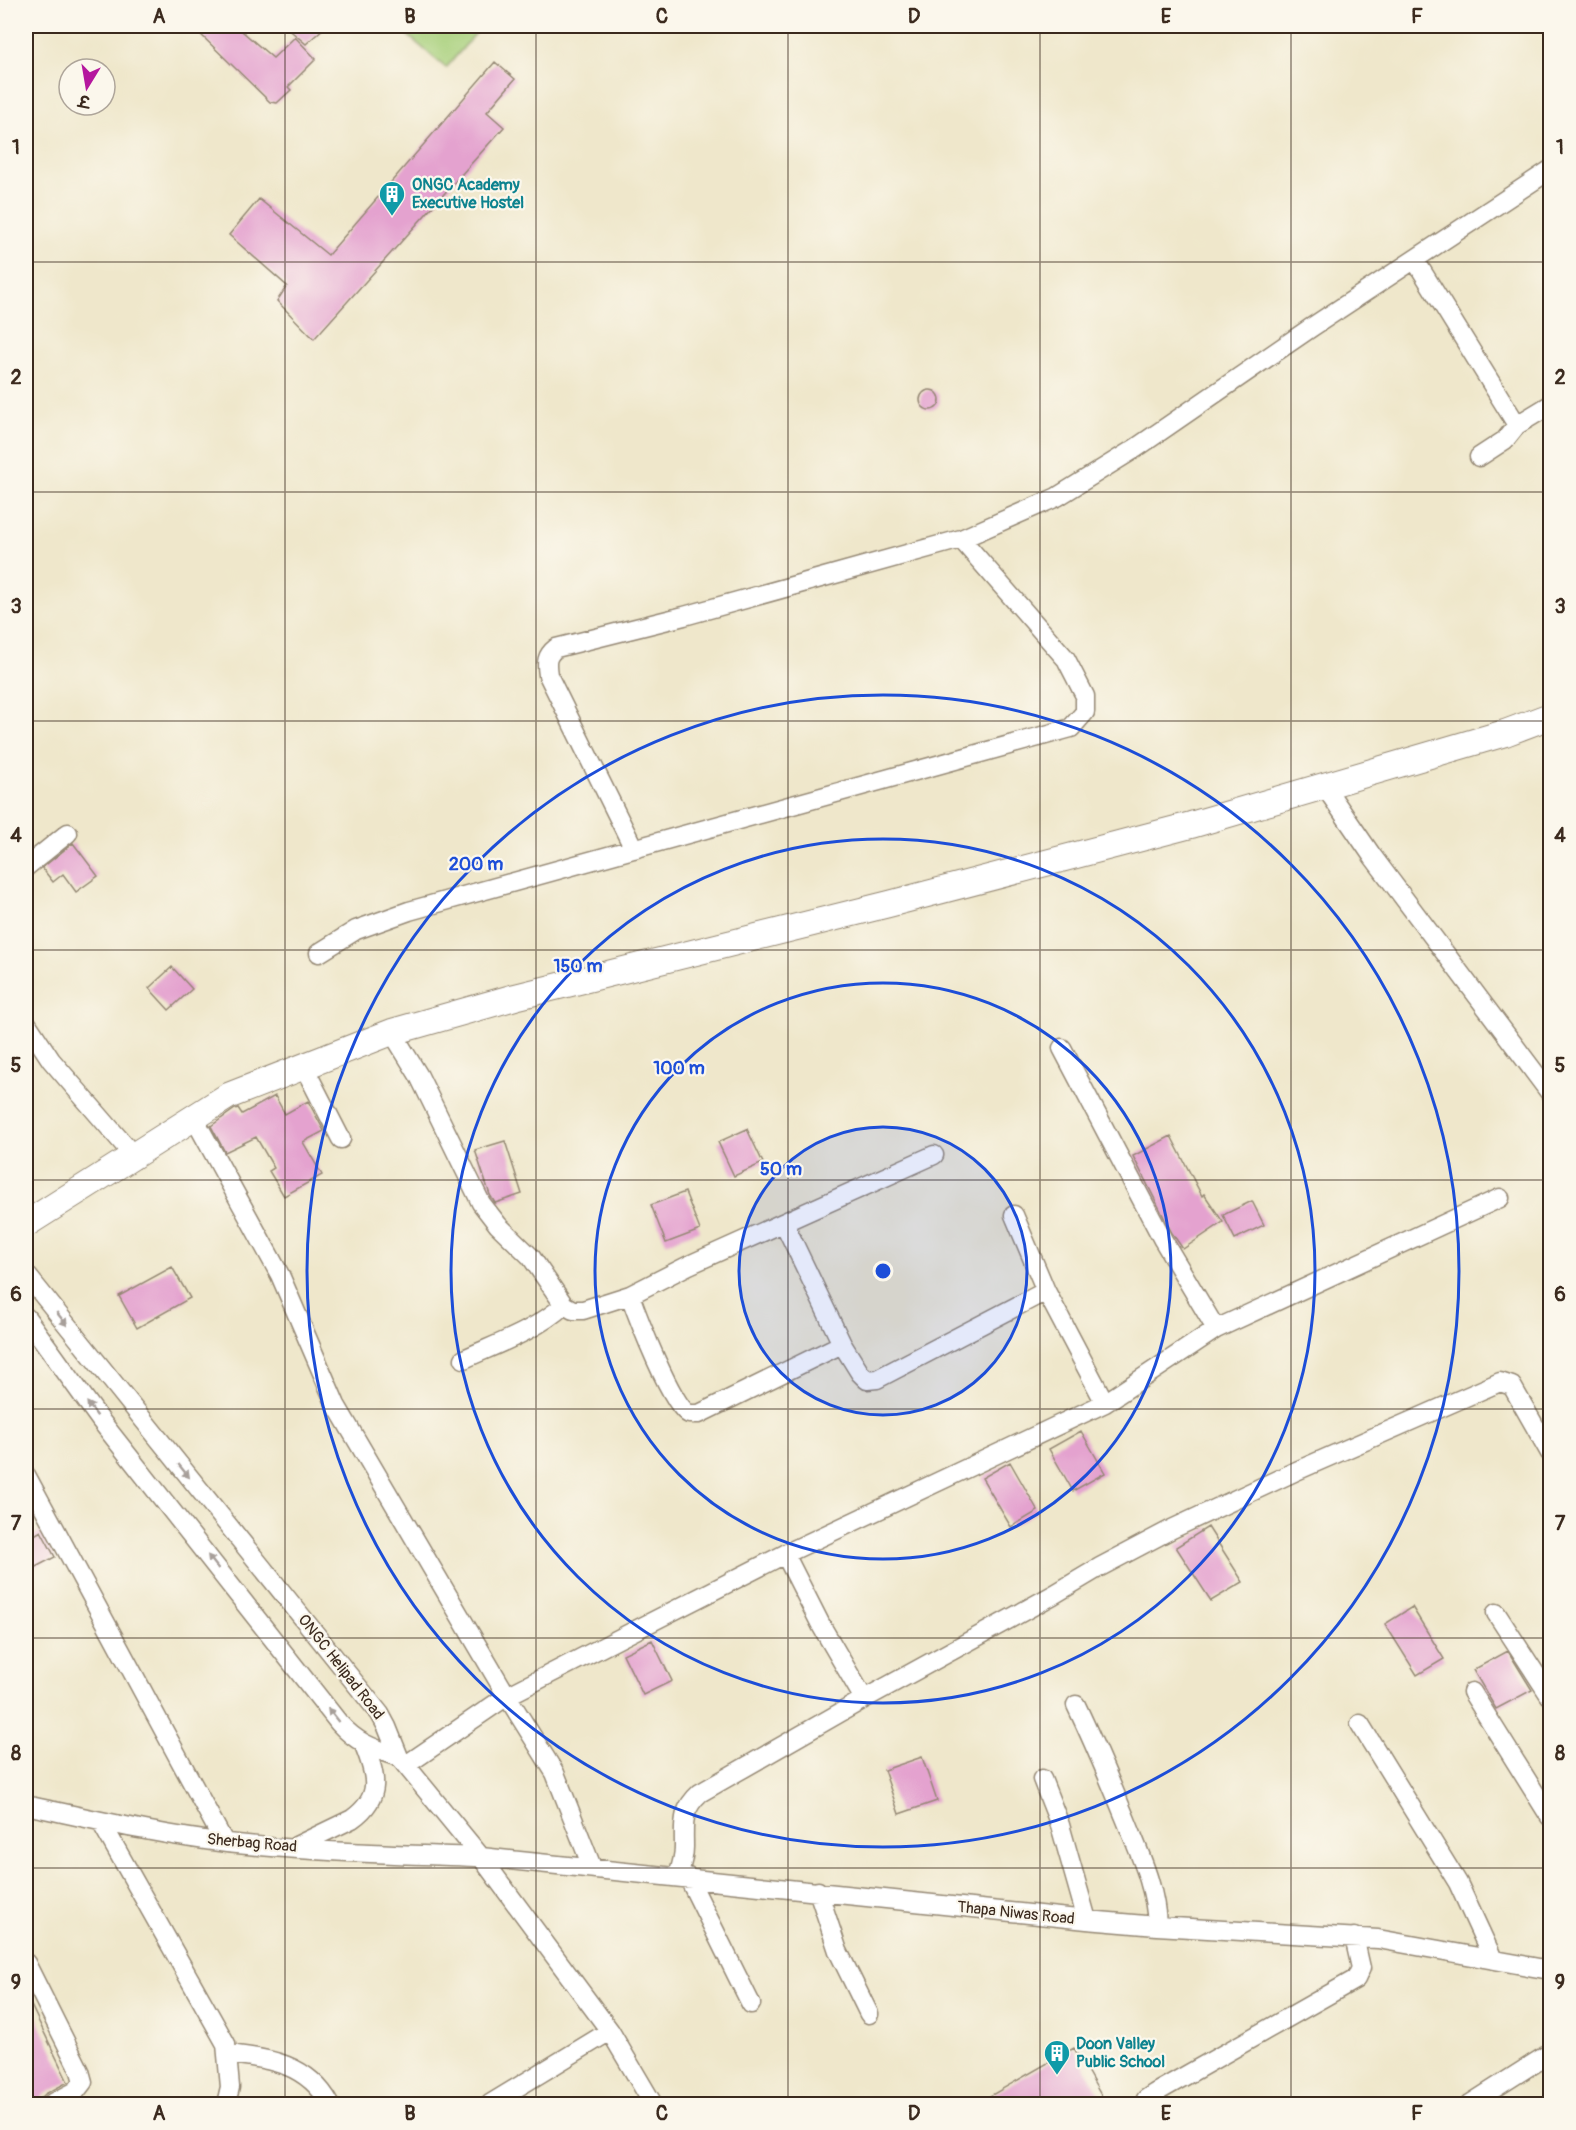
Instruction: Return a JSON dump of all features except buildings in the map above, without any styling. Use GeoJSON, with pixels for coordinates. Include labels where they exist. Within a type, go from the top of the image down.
{"type":"FeatureCollection","features":[{"type":"Feature","properties":{"kind":"street"},"geometry":{"type":"LineString","coordinates":[[634,849],[548,675],[546,664],[548,655],[556,648],[684,616],[961,539],[1057,497],[1136,448],[1312,327],[1551,170]]}},
{"type":"Feature","properties":{"kind":"street"},"geometry":{"type":"LineString","coordinates":[[1415,260],[1517,425]]}},
{"type":"Feature","properties":{"kind":"street"},"geometry":{"type":"LineString","coordinates":[[1479,457],[1505,441],[1517,425],[1551,405]]}},
{"type":"Feature","properties":{"kind":"street"},"geometry":{"type":"LineString","coordinates":[[319,953],[356,930],[409,911],[1071,728],[1085,712],[1085,696],[1066,659],[961,539]]}},
{"type":"Feature","properties":{"kind":"street"},"geometry":{"type":"LineString","coordinates":[[26,1224],[193,1116],[228,1096],[393,1032],[515,997],[1056,861],[1325,787],[1505,733],[1551,716]]}},
{"type":"Feature","properties":{"kind":"street"},"geometry":{"type":"LineString","coordinates":[[1325,787],[1373,857],[1551,1093]]}},
{"type":"Feature","properties":{"kind":"street"},"geometry":{"type":"LineString","coordinates":[[26,867],[68,833]]}},
{"type":"Feature","properties":{"kind":"street"},"geometry":{"type":"LineString","coordinates":[[26,1022],[51,1060],[133,1155]]}},
{"type":"Feature","properties":{"kind":"street"},"geometry":{"type":"LineString","coordinates":[[393,1032],[419,1076],[481,1203],[498,1225],[531,1257],[564,1305],[573,1310],[583,1310],[630,1295],[689,1265],[934,1155]]}},
{"type":"Feature","properties":{"kind":"street"},"geometry":{"type":"LineString","coordinates":[[1062,1048],[1163,1240],[1216,1329]]}},
{"type":"Feature","properties":{"kind":"street"},"geometry":{"type":"LineString","coordinates":[[303,1065],[341,1138]]}},
{"type":"Feature","properties":{"kind":"street"},"geometry":{"type":"LineString","coordinates":[[193,1116],[280,1275],[336,1405],[507,1696],[555,1773],[592,1868]]}},
{"type":"Feature","properties":{"kind":"street"},"geometry":{"type":"LineString","coordinates":[[26,1317],[101,1421],[339,1723],[352,1737],[364,1745],[402,1761],[507,1696],[786,1554],[1105,1403],[1216,1329],[1500,1198]]}},
{"type":"Feature","properties":{"kind":"street"},"geometry":{"type":"LineString","coordinates":[[1014,1215],[1046,1291],[1105,1403]]}},
{"type":"Feature","properties":{"kind":"street"},"geometry":{"type":"LineString","coordinates":[[784,1223],[842,1344],[867,1380],[877,1379],[1046,1291]]}},
{"type":"Feature","properties":{"kind":"street","name":"ONGC Helipad Road"},"geometry":{"type":"LineString","coordinates":[[26,1274],[380,1714],[402,1761],[481,1857],[610,2031],[653,2104]]}},
{"type":"Feature","properties":{"kind":"street"},"geometry":{"type":"LineString","coordinates":[[630,1295],[647,1341],[661,1370],[683,1409],[690,1414],[699,1414],[842,1344]]}},
{"type":"Feature","properties":{"kind":"street"},"geometry":{"type":"LineString","coordinates":[[464,1359],[532,1329],[564,1305]]}},
{"type":"Feature","properties":{"kind":"street"},"geometry":{"type":"LineString","coordinates":[[751,2004],[683,1877],[684,1818],[694,1798],[700,1793],[1100,1567],[1172,1529],[1294,1472],[1500,1382],[1512,1386],[1551,1453]]}},
{"type":"Feature","properties":{"kind":"street"},"geometry":{"type":"LineString","coordinates":[[26,1475],[224,1842]]}},
{"type":"Feature","properties":{"kind":"street"},"geometry":{"type":"LineString","coordinates":[[786,1554],[822,1627],[864,1699]]}},
{"type":"Feature","properties":{"kind":"street"},"geometry":{"type":"LineString","coordinates":[[1496,1613],[1551,1696]]}},
{"type":"Feature","properties":{"kind":"street"},"geometry":{"type":"LineString","coordinates":[[1472,1692],[1551,1817]]}},
{"type":"Feature","properties":{"kind":"street"},"geometry":{"type":"LineString","coordinates":[[1076,1705],[1097,1748],[1145,1869],[1156,1907],[1157,1926]]}},
{"type":"Feature","properties":{"kind":"street"},"geometry":{"type":"LineString","coordinates":[[1360,1724],[1458,1883],[1493,1959]]}},
{"type":"Feature","properties":{"kind":"street"},"geometry":{"type":"LineString","coordinates":[[292,1848],[352,1819],[371,1800],[375,1780],[374,1769],[364,1745]]}},
{"type":"Feature","properties":{"kind":"street"},"geometry":{"type":"LineString","coordinates":[[1042,1779],[1060,1826],[1087,1920]]}},
{"type":"Feature","properties":{"kind":"street","name":"Sherbag Road"},"geometry":{"type":"LineString","coordinates":[[26,1805],[101,1822],[224,1842],[292,1848],[481,1857]]}},
{"type":"Feature","properties":{"kind":"street"},"geometry":{"type":"LineString","coordinates":[[101,1822],[226,2044],[230,2087],[226,2104]]}},
{"type":"Feature","properties":{"kind":"street","name":"Thapa Niwas Road"},"geometry":{"type":"LineString","coordinates":[[481,1857],[1087,1920],[1157,1926],[1354,1936],[1551,1970]]}},
{"type":"Feature","properties":{"kind":"street"},"geometry":{"type":"LineString","coordinates":[[818,1892],[838,1951],[869,2014]]}},
{"type":"Feature","properties":{"kind":"street"},"geometry":{"type":"LineString","coordinates":[[1144,2104],[1146,2099],[1155,2093],[1356,1979],[1361,1968],[1354,1936]]}},
{"type":"Feature","properties":{"kind":"street"},"geometry":{"type":"LineString","coordinates":[[26,1963],[80,2071],[83,2082],[76,2091],[51,2104]]}},
{"type":"Feature","properties":{"kind":"street"},"geometry":{"type":"LineString","coordinates":[[490,2104],[610,2031]]}},
{"type":"Feature","properties":{"kind":"street"},"geometry":{"type":"LineString","coordinates":[[227,2054],[255,2057],[295,2069],[307,2076],[322,2090],[330,2104]]}},
{"type":"Feature","properties":{"kind":"street"},"geometry":{"type":"LineString","coordinates":[[1470,2104],[1549,2058]]}},
{"type":"Feature","properties":{"kind":"green space"},"geometry":{"type":"Polygon","coordinates":[[[397,26],[482,26],[446,68],[397,26]]]}},
{"type":"Feature","properties":{"kind":"place","name":"ONGC Academy Executive Hostel"},"geometry":{"type":"Point","coordinates":[392,217]}},
{"type":"Feature","properties":{"kind":"place","name":"Doon Valley Public School"},"geometry":{"type":"Point","coordinates":[1057,2076]}}]}
